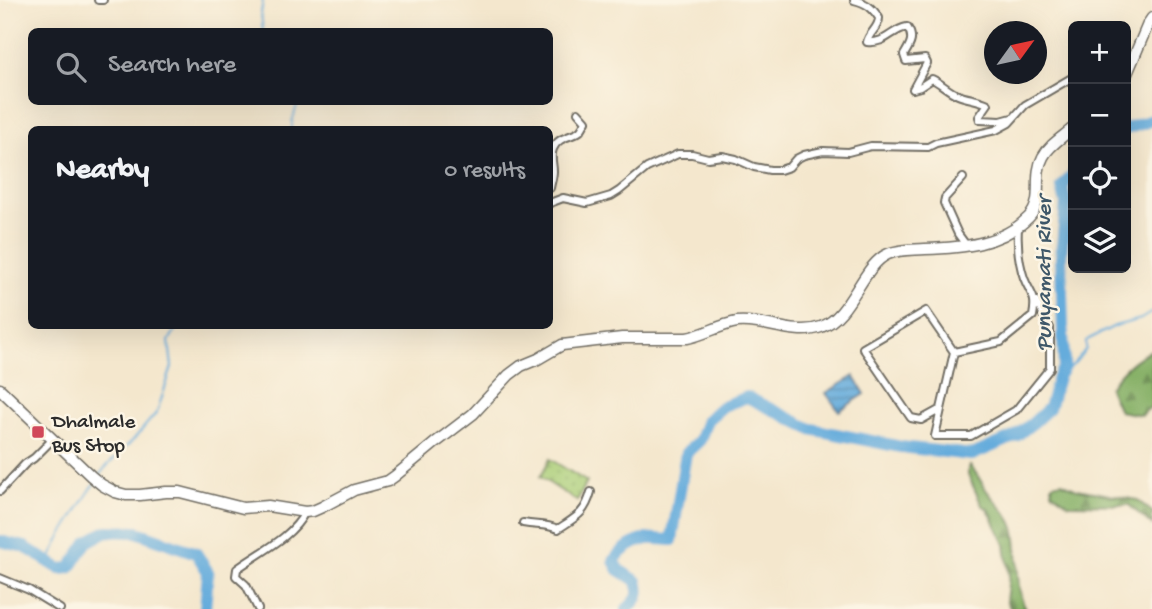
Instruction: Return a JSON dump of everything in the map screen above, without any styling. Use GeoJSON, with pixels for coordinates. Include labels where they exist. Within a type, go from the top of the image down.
{"type":"FeatureCollection","features":[{"type":"Feature","properties":{"kind":"main road"},"geometry":{"type":"LineString","coordinates":[[1131,64],[1152,18]]}},
{"type":"Feature","properties":{"kind":"main road"},"geometry":{"type":"LineString","coordinates":[[0,389],[91,476],[115,492],[140,495],[180,492],[243,508],[277,507],[305,512],[322,507],[354,490],[388,481],[396,476],[473,414],[509,375],[562,345],[622,338],[687,338],[737,322],[794,329],[816,329],[831,323],[886,254],[967,247],[1001,236],[1018,227],[1037,205],[1037,176],[1043,156],[1068,132]]}},
{"type":"Feature","properties":{"kind":"street"},"geometry":{"type":"LineString","coordinates":[[854,0],[873,8],[879,18],[877,27],[867,42],[877,43],[907,27],[912,33],[911,44],[904,59],[925,59],[927,63],[913,89],[932,79],[960,96],[988,104],[980,114],[980,120],[1001,121],[1014,117]]}},
{"type":"Feature","properties":{"kind":"street"},"geometry":{"type":"LineString","coordinates":[[1131,51],[1138,48]]}},
{"type":"Feature","properties":{"kind":"street"},"geometry":{"type":"LineString","coordinates":[[553,202],[563,198],[587,203],[611,196],[647,168],[678,155],[692,154],[708,158],[722,156],[754,167],[780,170],[789,167],[804,155],[823,151],[848,152],[870,146],[928,147],[996,130],[1009,123],[1025,106],[1068,80]]}},
{"type":"Feature","properties":{"kind":"street"},"geometry":{"type":"LineString","coordinates":[[553,149],[557,142],[582,128],[586,121],[578,112]]}},
{"type":"Feature","properties":{"kind":"street"},"geometry":{"type":"LineString","coordinates":[[963,178],[944,203],[967,247]]}},
{"type":"Feature","properties":{"kind":"street"},"geometry":{"type":"LineString","coordinates":[[954,352],[941,409],[921,420],[912,418],[863,348],[926,311],[954,352],[935,436],[971,436],[1016,410],[1050,368],[1050,328],[1024,278],[1017,241],[1018,227]]}},
{"type":"Feature","properties":{"kind":"street"},"geometry":{"type":"LineString","coordinates":[[954,352],[1001,342],[1033,316],[1036,301]]}},
{"type":"Feature","properties":{"kind":"street"},"geometry":{"type":"LineString","coordinates":[[0,491],[53,439]]}},
{"type":"Feature","properties":{"kind":"street"},"geometry":{"type":"LineString","coordinates":[[523,523],[542,524],[558,529],[587,507],[591,492]]}},
{"type":"Feature","properties":{"kind":"street"},"geometry":{"type":"LineString","coordinates":[[258,609],[246,584],[236,576],[237,569],[288,533],[305,512]]}},
{"type":"Feature","properties":{"kind":"street"},"geometry":{"type":"LineString","coordinates":[[0,578],[29,590],[60,609]]}},
{"type":"Feature","properties":{"kind":"green space"},"geometry":{"type":"Polygon","coordinates":[[[1152,350],[1152,406],[1141,415],[1119,411],[1109,388],[1128,366],[1152,350]]]}},
{"type":"Feature","properties":{"kind":"green space"},"geometry":{"type":"Polygon","coordinates":[[[550,459],[587,482],[577,501],[540,477],[550,459]]]}},
{"type":"Feature","properties":{"kind":"green space"},"geometry":{"type":"Polygon","coordinates":[[[970,466],[1009,517],[1014,528],[1018,580],[1026,609],[1011,609],[1006,601],[1009,575],[1005,544],[968,475],[970,466]]]}},
{"type":"Feature","properties":{"kind":"green space"},"geometry":{"type":"Polygon","coordinates":[[[1062,482],[1077,489],[1137,500],[1152,512],[1152,525],[1129,505],[1069,504],[1052,492],[1052,484],[1062,482]]]}},
{"type":"Feature","properties":{"kind":"water"},"geometry":{"type":"Polygon","coordinates":[[[854,376],[865,394],[839,411],[826,393],[854,376]]]}},
{"type":"Feature","properties":{"kind":"waterway"},"geometry":{"type":"LineString","coordinates":[[263,0],[263,28]]}},
{"type":"Feature","properties":{"kind":"waterway"},"geometry":{"type":"LineString","coordinates":[[292,126],[297,105]]}},
{"type":"Feature","properties":{"kind":"waterway","name":"Punyamati River"},"geometry":{"type":"LineString","coordinates":[[1131,127],[1152,120]]}},
{"type":"Feature","properties":{"kind":"waterway"},"geometry":{"type":"LineString","coordinates":[[627,609],[638,596],[637,581],[619,570],[614,561],[624,550],[638,542],[651,539],[672,540],[686,453],[700,440],[707,420],[723,406],[747,397],[811,429],[901,447],[972,455],[1016,436],[1049,408],[1058,377],[1064,367],[1061,257],[1066,203],[1062,187],[1068,180]]}},
{"type":"Feature","properties":{"kind":"waterway"},"geometry":{"type":"LineString","coordinates":[[1064,367],[1072,366],[1086,349],[1086,341],[1089,339],[1115,326],[1141,319],[1152,312]]}},
{"type":"Feature","properties":{"kind":"waterway"},"geometry":{"type":"LineString","coordinates":[[99,476],[157,412],[172,367],[169,341],[176,329]]}},
{"type":"Feature","properties":{"kind":"waterway"},"geometry":{"type":"LineString","coordinates":[[49,562],[60,538],[94,484]]}},
{"type":"Feature","properties":{"kind":"waterway"},"geometry":{"type":"LineString","coordinates":[[0,541],[25,547],[60,569],[70,568],[87,542],[107,531],[137,532],[196,553],[208,572],[205,609]]}},
{"type":"Feature","properties":{"kind":"place","name":"Dhalmale Bus Stop"},"geometry":{"type":"Point","coordinates":[38,432]}}]}
